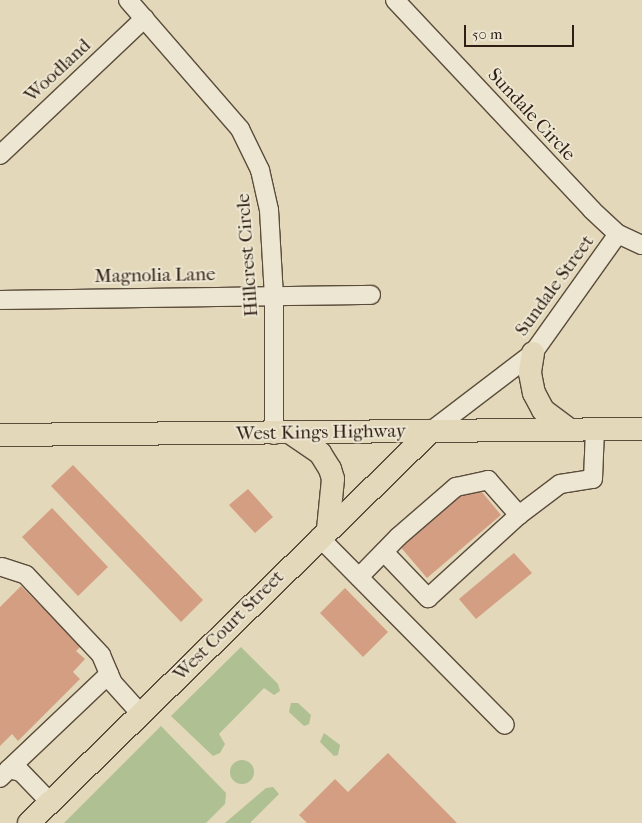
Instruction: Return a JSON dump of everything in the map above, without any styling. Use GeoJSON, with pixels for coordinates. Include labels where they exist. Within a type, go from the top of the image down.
{"type":"FeatureCollection","features":[{"type":"Feature","properties":{"kind":"main road"},"geometry":{"type":"LineString","coordinates":[[533,353],[530,373],[534,393],[543,410],[568,429]]}},
{"type":"Feature","properties":{"kind":"main road","name":"West Kings Highway"},"geometry":{"type":"LineString","coordinates":[[0,435],[283,435],[431,431],[642,429]]}},
{"type":"Feature","properties":{"kind":"main road","name":"West Court Street"},"geometry":{"type":"LineString","coordinates":[[29,823],[323,533],[431,431]]}},
{"type":"Feature","properties":{"kind":"main road"},"geometry":{"type":"LineString","coordinates":[[283,435],[320,454],[330,469],[333,479],[323,533]]}},
{"type":"Feature","properties":{"kind":"street","name":"Hillcrest Circle"},"geometry":{"type":"LineString","coordinates":[[128,0],[240,129],[260,170],[269,210],[283,435]]}},
{"type":"Feature","properties":{"kind":"street","name":"Sundale Circle"},"geometry":{"type":"LineString","coordinates":[[395,0],[592,210],[618,234]]}},
{"type":"Feature","properties":{"kind":"street","name":"Woodland"},"geometry":{"type":"LineString","coordinates":[[0,154],[145,18]]}},
{"type":"Feature","properties":{"kind":"street","name":"Sundale Street"},"geometry":{"type":"LineString","coordinates":[[431,431],[533,353],[618,234],[642,245]]}},
{"type":"Feature","properties":{"kind":"street","name":"Magnolia Lane"},"geometry":{"type":"LineString","coordinates":[[0,300],[372,295]]}},
{"type":"Feature","properties":{"kind":"street"},"geometry":{"type":"LineString","coordinates":[[384,552],[428,598],[520,515],[560,484],[593,479],[596,430]]}},
{"type":"Feature","properties":{"kind":"street"},"geometry":{"type":"LineString","coordinates":[[359,577],[456,487],[488,480],[520,515]]}},
{"type":"Feature","properties":{"kind":"street"},"geometry":{"type":"LineString","coordinates":[[323,533],[359,577],[505,725]]}},
{"type":"Feature","properties":{"kind":"street"},"geometry":{"type":"LineString","coordinates":[[1,567],[26,575],[101,655],[113,683],[140,713]]}},
{"type":"Feature","properties":{"kind":"street"},"geometry":{"type":"LineString","coordinates":[[4,773],[109,674]]}},
{"type":"Feature","properties":{"kind":"street"},"geometry":{"type":"LineString","coordinates":[[4,773],[22,772],[50,802]]}},
{"type":"Feature","properties":{"kind":"green space"},"geometry":{"type":"Polygon","coordinates":[[[241,647],[278,684],[280,691],[274,695],[264,688],[219,734],[225,744],[220,753],[213,756],[171,716],[241,647]]]}},
{"type":"Feature","properties":{"kind":"green space"},"geometry":{"type":"Polygon","coordinates":[[[291,703],[298,703],[311,715],[309,724],[304,726],[289,712],[291,703]]]}},
{"type":"Feature","properties":{"kind":"green space"},"geometry":{"type":"Polygon","coordinates":[[[161,726],[226,793],[225,804],[206,823],[64,823],[161,726]]]}},
{"type":"Feature","properties":{"kind":"green space"},"geometry":{"type":"Polygon","coordinates":[[[324,733],[340,745],[338,755],[334,756],[320,742],[324,733]]]}},
{"type":"Feature","properties":{"kind":"green space"},"geometry":{"type":"Polygon","coordinates":[[[242,760],[251,763],[254,772],[251,781],[242,784],[233,781],[230,772],[233,763],[242,760]]]}},
{"type":"Feature","properties":{"kind":"green space"},"geometry":{"type":"Polygon","coordinates":[[[273,787],[279,794],[250,823],[225,823],[266,788],[273,787]]]}},
{"type":"Feature","properties":{"kind":"building"},"geometry":{"type":"Polygon","coordinates":[[[73,465],[203,600],[181,622],[51,486],[73,465]]]}},
{"type":"Feature","properties":{"kind":"building"},"geometry":{"type":"Polygon","coordinates":[[[472,480],[501,515],[427,578],[398,544],[472,480]]]}},
{"type":"Feature","properties":{"kind":"building"},"geometry":{"type":"Polygon","coordinates":[[[248,489],[273,517],[255,533],[229,505],[248,489]]]}},
{"type":"Feature","properties":{"kind":"building"},"geometry":{"type":"Polygon","coordinates":[[[52,508],[108,567],[78,596],[22,537],[52,508]]]}},
{"type":"Feature","properties":{"kind":"building"},"geometry":{"type":"Polygon","coordinates":[[[514,553],[532,573],[476,619],[459,599],[514,553]]]}},
{"type":"Feature","properties":{"kind":"building"},"geometry":{"type":"Polygon","coordinates":[[[21,586],[81,646],[76,651],[85,659],[73,672],[80,679],[18,741],[12,734],[0,746],[0,607],[21,586]]]}},
{"type":"Feature","properties":{"kind":"building"},"geometry":{"type":"Polygon","coordinates":[[[345,588],[388,632],[363,657],[320,613],[345,588]]]}},
{"type":"Feature","properties":{"kind":"building"},"geometry":{"type":"Polygon","coordinates":[[[388,753],[457,823],[307,823],[299,815],[335,779],[348,792],[388,753]]]}}]}
